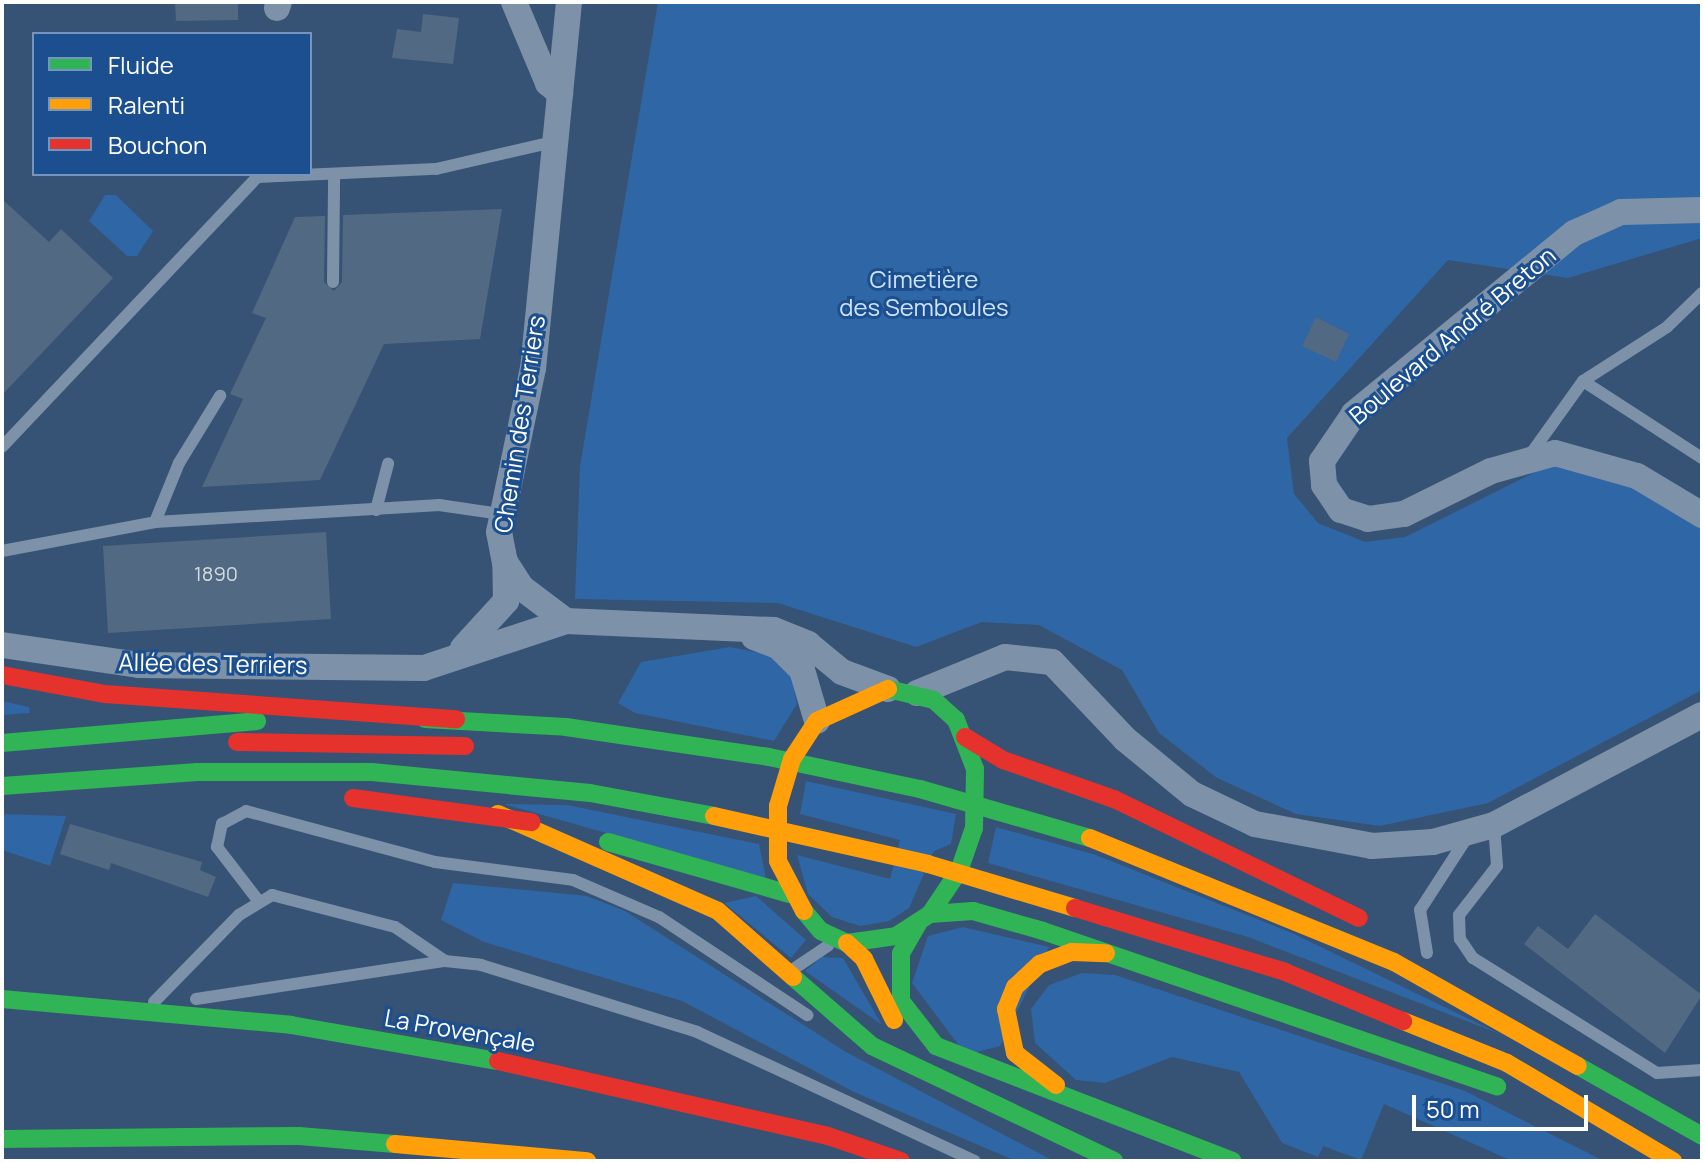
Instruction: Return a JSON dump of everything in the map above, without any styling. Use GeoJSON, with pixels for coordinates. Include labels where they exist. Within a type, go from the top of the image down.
{"type":"FeatureCollection","features":[{"type":"Feature","properties":{"kind":"main road"},"geometry":{"type":"LineString","coordinates":[[2,675],[105,694],[566,727],[755,754],[1029,819],[1310,923],[1537,1038],[1702,1136]]}},
{"type":"Feature","properties":{"kind":"main road"},"geometry":{"type":"LineString","coordinates":[[1021,1118],[906,1039],[864,959],[847,943],[821,931],[789,894],[778,861],[778,806],[792,759],[811,728],[888,689],[917,693],[1003,760],[1114,799],[1374,926]]}},
{"type":"Feature","properties":{"kind":"main road"},"geometry":{"type":"LineString","coordinates":[[2,744],[190,724],[456,719]]}},
{"type":"Feature","properties":{"kind":"main road"},"geometry":{"type":"LineString","coordinates":[[960,728],[975,769],[974,828],[946,893],[924,918],[901,953],[901,1001],[936,1046],[1233,1161]]}},
{"type":"Feature","properties":{"kind":"main road"},"geometry":{"type":"LineString","coordinates":[[2,744],[491,748]]}},
{"type":"Feature","properties":{"kind":"main road"},"geometry":{"type":"LineString","coordinates":[[743,776],[792,759]]}},
{"type":"Feature","properties":{"kind":"main road"},"geometry":{"type":"LineString","coordinates":[[2,786],[264,770],[469,778],[605,795],[928,864],[1209,946],[1382,1009],[1507,1063],[1673,1161]]}},
{"type":"Feature","properties":{"kind":"main road"},"geometry":{"type":"LineString","coordinates":[[77,780],[296,794]]}},
{"type":"Feature","properties":{"kind":"main road"},"geometry":{"type":"LineString","coordinates":[[327,796],[498,814],[789,894]]}},
{"type":"Feature","properties":{"kind":"main road"},"geometry":{"type":"LineString","coordinates":[[498,814],[669,884],[718,911],[872,1046],[1114,1161]]}},
{"type":"Feature","properties":{"kind":"main road"},"geometry":{"type":"LineString","coordinates":[[847,943],[884,940],[924,918],[973,911],[1495,1085],[1644,1161]]}},
{"type":"Feature","properties":{"kind":"main road"},"geometry":{"type":"LineString","coordinates":[[1400,939],[1427,953],[1537,1038]]}},
{"type":"Feature","properties":{"kind":"main road"},"geometry":{"type":"LineString","coordinates":[[1106,953],[1053,956],[1026,973],[1006,1009],[1007,1033],[1031,1070],[1145,1127]]}},
{"type":"Feature","properties":{"kind":"main road","name":"La Provençale"},"geometry":{"type":"LineString","coordinates":[[2,999],[149,1007],[552,1071],[828,1136],[901,1161]]}},
{"type":"Feature","properties":{"kind":"main road"},"geometry":{"type":"LineString","coordinates":[[2,1139],[299,1136],[587,1161]]}},
{"type":"Feature","properties":{"kind":"street"},"geometry":{"type":"LineString","coordinates":[[514,2],[548,83],[560,93]]}},
{"type":"Feature","properties":{"kind":"street","name":"Chemin des Terriers"},"geometry":{"type":"LineString","coordinates":[[555,615],[505,562],[501,514],[533,368],[569,2]]}},
{"type":"Feature","properties":{"kind":"street","name":"Boulevard André Breton"},"geometry":{"type":"LineString","coordinates":[[1702,210],[1621,212],[1574,233],[1354,414],[1322,461],[1324,485],[1341,510],[1368,519],[1404,514],[1526,461],[1555,453],[1637,476],[1702,515]]}},
{"type":"Feature","properties":{"kind":"street"},"geometry":{"type":"LineString","coordinates":[[505,562],[506,601],[555,615],[793,635],[842,672],[888,689]]}},
{"type":"Feature","properties":{"kind":"street","name":"Allée des Terriers"},"geometry":{"type":"LineString","coordinates":[[424,668],[469,644],[506,601]]}},
{"type":"Feature","properties":{"kind":"street","name":"Allée des Terriers"},"geometry":{"type":"LineString","coordinates":[[2,645],[139,665],[424,668],[555,615]]}},
{"type":"Feature","properties":{"kind":"street"},"geometry":{"type":"LineString","coordinates":[[720,628],[789,655],[802,670],[811,728]]}},
{"type":"Feature","properties":{"kind":"street"},"geometry":{"type":"LineString","coordinates":[[917,693],[989,666],[1029,655],[1052,662],[1125,739],[1192,794],[1255,824],[1372,846],[1483,829],[1702,715]]}},
{"type":"Feature","properties":{"kind":"street"},"geometry":{"type":"LineString","coordinates":[[960,728],[989,666]]}},
{"type":"Feature","properties":{"kind":"lane"},"geometry":{"type":"LineString","coordinates":[[2,447],[257,177],[334,178],[436,169],[557,141]]}},
{"type":"Feature","properties":{"kind":"lane"},"geometry":{"type":"LineString","coordinates":[[333,282],[334,178]]}},
{"type":"Feature","properties":{"kind":"lane"},"geometry":{"type":"LineString","coordinates":[[1526,461],[1583,381],[1667,327],[1702,293]]}},
{"type":"Feature","properties":{"kind":"lane"},"geometry":{"type":"LineString","coordinates":[[1583,381],[1702,458]]}},
{"type":"Feature","properties":{"kind":"lane"},"geometry":{"type":"LineString","coordinates":[[155,522],[179,463],[220,396]]}},
{"type":"Feature","properties":{"kind":"lane"},"geometry":{"type":"LineString","coordinates":[[376,510],[388,464]]}},
{"type":"Feature","properties":{"kind":"lane"},"geometry":{"type":"LineString","coordinates":[[2,551],[155,522],[439,505],[501,514]]}},
{"type":"Feature","properties":{"kind":"lane"},"geometry":{"type":"LineString","coordinates":[[257,899],[217,847],[222,824],[246,811],[435,862],[573,880],[659,917],[764,989],[872,1046]]}},
{"type":"Feature","properties":{"kind":"lane"},"geometry":{"type":"LineString","coordinates":[[1427,953],[1420,910],[1439,870],[1483,829],[1497,866],[1459,915],[1460,939],[1473,958],[1657,1073],[1702,1070]]}},
{"type":"Feature","properties":{"kind":"lane"},"geometry":{"type":"LineString","coordinates":[[149,1007],[257,899],[283,896],[395,927],[445,961]]}},
{"type":"Feature","properties":{"kind":"lane"},"geometry":{"type":"LineString","coordinates":[[764,989],[791,973],[813,951],[847,943]]}},
{"type":"Feature","properties":{"kind":"lane"},"geometry":{"type":"LineString","coordinates":[[149,1007],[445,961],[538,980],[697,1032],[975,1161]]}},
{"type":"Feature","properties":{"kind":"green space","name":"Cimetière des Semboules"},"geometry":{"type":"Polygon","coordinates":[[[658,2],[1702,2],[1702,238],[1568,278],[1448,260],[1287,438],[1294,494],[1318,523],[1365,542],[1405,537],[1555,462],[1637,487],[1702,528],[1702,690],[1488,803],[1380,826],[1296,814],[1217,778],[1159,733],[1122,670],[1039,625],[982,622],[916,647],[778,603],[575,599],[580,466],[658,2]]]}},
{"type":"Feature","properties":{"kind":"green space"},"geometry":{"type":"Polygon","coordinates":[[[105,195],[116,195],[153,231],[137,256],[127,256],[89,221],[105,195]]]}},
{"type":"Feature","properties":{"kind":"green space"},"geometry":{"type":"Polygon","coordinates":[[[730,647],[767,654],[790,670],[797,704],[774,741],[635,713],[618,703],[641,662],[730,647]]]}},
{"type":"Feature","properties":{"kind":"green space"},"geometry":{"type":"Polygon","coordinates":[[[2,701],[29,707],[30,713],[2,715],[2,701]]]}},
{"type":"Feature","properties":{"kind":"green space"},"geometry":{"type":"Polygon","coordinates":[[[806,781],[956,814],[951,844],[934,851],[909,908],[889,921],[860,926],[832,917],[808,894],[797,855],[890,879],[900,840],[800,814],[806,781]]]}},
{"type":"Feature","properties":{"kind":"green space"},"geometry":{"type":"Polygon","coordinates":[[[504,804],[567,805],[759,844],[766,878],[504,804]]]}},
{"type":"Feature","properties":{"kind":"green space"},"geometry":{"type":"Polygon","coordinates":[[[2,814],[66,816],[50,866],[2,850],[2,814]]]}},
{"type":"Feature","properties":{"kind":"green space"},"geometry":{"type":"Polygon","coordinates":[[[996,827],[1096,855],[1292,933],[1500,1034],[1248,937],[988,863],[996,827]]]}},
{"type":"Feature","properties":{"kind":"green space"},"geometry":{"type":"Polygon","coordinates":[[[453,883],[587,896],[625,911],[846,1052],[1054,1161],[1016,1161],[854,1092],[682,1001],[484,942],[441,920],[453,883]]]}},
{"type":"Feature","properties":{"kind":"green space"},"geometry":{"type":"Polygon","coordinates":[[[756,896],[806,940],[791,958],[724,903],[756,896]]]}},
{"type":"Feature","properties":{"kind":"green space"},"geometry":{"type":"Polygon","coordinates":[[[963,927],[1049,947],[1000,1046],[966,1055],[912,983],[928,936],[963,927]]]}},
{"type":"Feature","properties":{"kind":"green space"},"geometry":{"type":"Polygon","coordinates":[[[822,957],[843,958],[882,1025],[805,971],[822,957]]]}},
{"type":"Feature","properties":{"kind":"green space"},"geometry":{"type":"Polygon","coordinates":[[[1082,973],[1115,975],[1465,1091],[1604,1161],[1512,1161],[1384,1104],[1361,1160],[1323,1146],[1318,1157],[1282,1143],[1239,1072],[1172,1057],[1105,1083],[1076,1080],[1035,1043],[1031,1009],[1049,985],[1082,973]]]}},
{"type":"Feature","properties":{"kind":"building"},"geometry":{"type":"Polygon","coordinates":[[[175,2],[238,2],[238,20],[176,21],[175,2]]]}},
{"type":"Feature","properties":{"kind":"building"},"geometry":{"type":"Polygon","coordinates":[[[423,14],[459,18],[453,64],[392,58],[397,29],[421,32],[423,14]]]}},
{"type":"Feature","properties":{"kind":"building"},"geometry":{"type":"Polygon","coordinates":[[[2,199],[49,242],[61,229],[113,278],[2,395],[2,199]]]}},
{"type":"Feature","properties":{"kind":"building"},"geometry":{"type":"Polygon","coordinates":[[[502,209],[480,339],[384,344],[320,480],[202,487],[243,399],[230,394],[266,318],[252,313],[295,217],[325,216],[324,282],[334,291],[342,282],[343,215],[502,209]]]}},
{"type":"Feature","properties":{"kind":"building"},"geometry":{"type":"Polygon","coordinates":[[[1316,317],[1349,334],[1336,362],[1302,346],[1316,317]]]}},
{"type":"Feature","properties":{"kind":"building"},"geometry":{"type":"Polygon","coordinates":[[[326,532],[331,619],[108,633],[103,546],[326,532]]]}},
{"type":"Feature","properties":{"kind":"building"},"geometry":{"type":"Polygon","coordinates":[[[70,824],[202,862],[200,870],[216,877],[208,897],[111,863],[109,870],[60,854],[70,824]]]}},
{"type":"Feature","properties":{"kind":"building"},"geometry":{"type":"Polygon","coordinates":[[[1595,914],[1702,995],[1665,1053],[1524,944],[1538,926],[1568,949],[1595,914]]]}},
{"type":"Feature","properties":{"kind":"traffic: fast"},"geometry":{"type":"LineString","coordinates":[[804,911],[821,931],[847,943],[896,936],[930,914],[959,871],[974,828],[975,769],[956,720],[934,700],[888,689]]}},
{"type":"Feature","properties":{"kind":"traffic: fast"},"geometry":{"type":"LineString","coordinates":[[425,719],[566,727],[769,757],[920,789],[1090,838]]}},
{"type":"Feature","properties":{"kind":"traffic: fast"},"geometry":{"type":"LineString","coordinates":[[2,743],[257,721]]}},
{"type":"Feature","properties":{"kind":"traffic: fast"},"geometry":{"type":"LineString","coordinates":[[2,786],[197,772],[372,772],[590,793],[714,816]]}},
{"type":"Feature","properties":{"kind":"traffic: fast"},"geometry":{"type":"LineString","coordinates":[[608,842],[789,894]]}},
{"type":"Feature","properties":{"kind":"traffic: fast"},"geometry":{"type":"LineString","coordinates":[[930,914],[973,911],[1043,931],[1497,1086]]}},
{"type":"Feature","properties":{"kind":"traffic: fast"},"geometry":{"type":"LineString","coordinates":[[919,922],[901,953],[901,1001],[936,1046],[1233,1161]]}},
{"type":"Feature","properties":{"kind":"traffic: fast"},"geometry":{"type":"LineString","coordinates":[[793,977],[872,1046],[1114,1161]]}},
{"type":"Feature","properties":{"kind":"traffic: fast"},"geometry":{"type":"LineString","coordinates":[[2,999],[291,1025],[498,1061]]}},
{"type":"Feature","properties":{"kind":"traffic: fast"},"geometry":{"type":"LineString","coordinates":[[1578,1066],[1702,1136]]}},
{"type":"Feature","properties":{"kind":"traffic: fast"},"geometry":{"type":"LineString","coordinates":[[2,1139],[299,1136],[395,1144]]}},
{"type":"Feature","properties":{"kind":"traffic: slow"},"geometry":{"type":"LineString","coordinates":[[804,911],[778,861],[778,806],[792,759],[817,721],[888,689]]}},
{"type":"Feature","properties":{"kind":"traffic: slow"},"geometry":{"type":"LineString","coordinates":[[498,814],[718,911],[793,977]]}},
{"type":"Feature","properties":{"kind":"traffic: slow"},"geometry":{"type":"LineString","coordinates":[[714,816],[928,864],[1075,908]]}},
{"type":"Feature","properties":{"kind":"traffic: slow"},"geometry":{"type":"LineString","coordinates":[[1090,838],[1394,962],[1578,1066]]}},
{"type":"Feature","properties":{"kind":"traffic: slow"},"geometry":{"type":"LineString","coordinates":[[847,943],[864,959],[894,1020]]}},
{"type":"Feature","properties":{"kind":"traffic: slow"},"geometry":{"type":"LineString","coordinates":[[1056,1085],[1015,1053],[1006,1009],[1015,987],[1040,964],[1072,952],[1106,953]]}},
{"type":"Feature","properties":{"kind":"traffic: slow"},"geometry":{"type":"LineString","coordinates":[[1403,1021],[1507,1063],[1673,1161]]}},
{"type":"Feature","properties":{"kind":"traffic: slow"},"geometry":{"type":"LineString","coordinates":[[395,1144],[587,1161]]}},
{"type":"Feature","properties":{"kind":"traffic: jam"},"geometry":{"type":"LineString","coordinates":[[2,675],[105,694],[456,719]]}},
{"type":"Feature","properties":{"kind":"traffic: jam"},"geometry":{"type":"LineString","coordinates":[[965,737],[1003,760],[1114,799],[1359,918]]}},
{"type":"Feature","properties":{"kind":"traffic: jam"},"geometry":{"type":"LineString","coordinates":[[237,742],[465,746]]}},
{"type":"Feature","properties":{"kind":"traffic: jam"},"geometry":{"type":"LineString","coordinates":[[353,798],[531,822]]}},
{"type":"Feature","properties":{"kind":"traffic: jam"},"geometry":{"type":"LineString","coordinates":[[1075,908],[1285,972],[1403,1021]]}},
{"type":"Feature","properties":{"kind":"traffic: jam"},"geometry":{"type":"LineString","coordinates":[[498,1061],[828,1136],[901,1161]]}}]}
